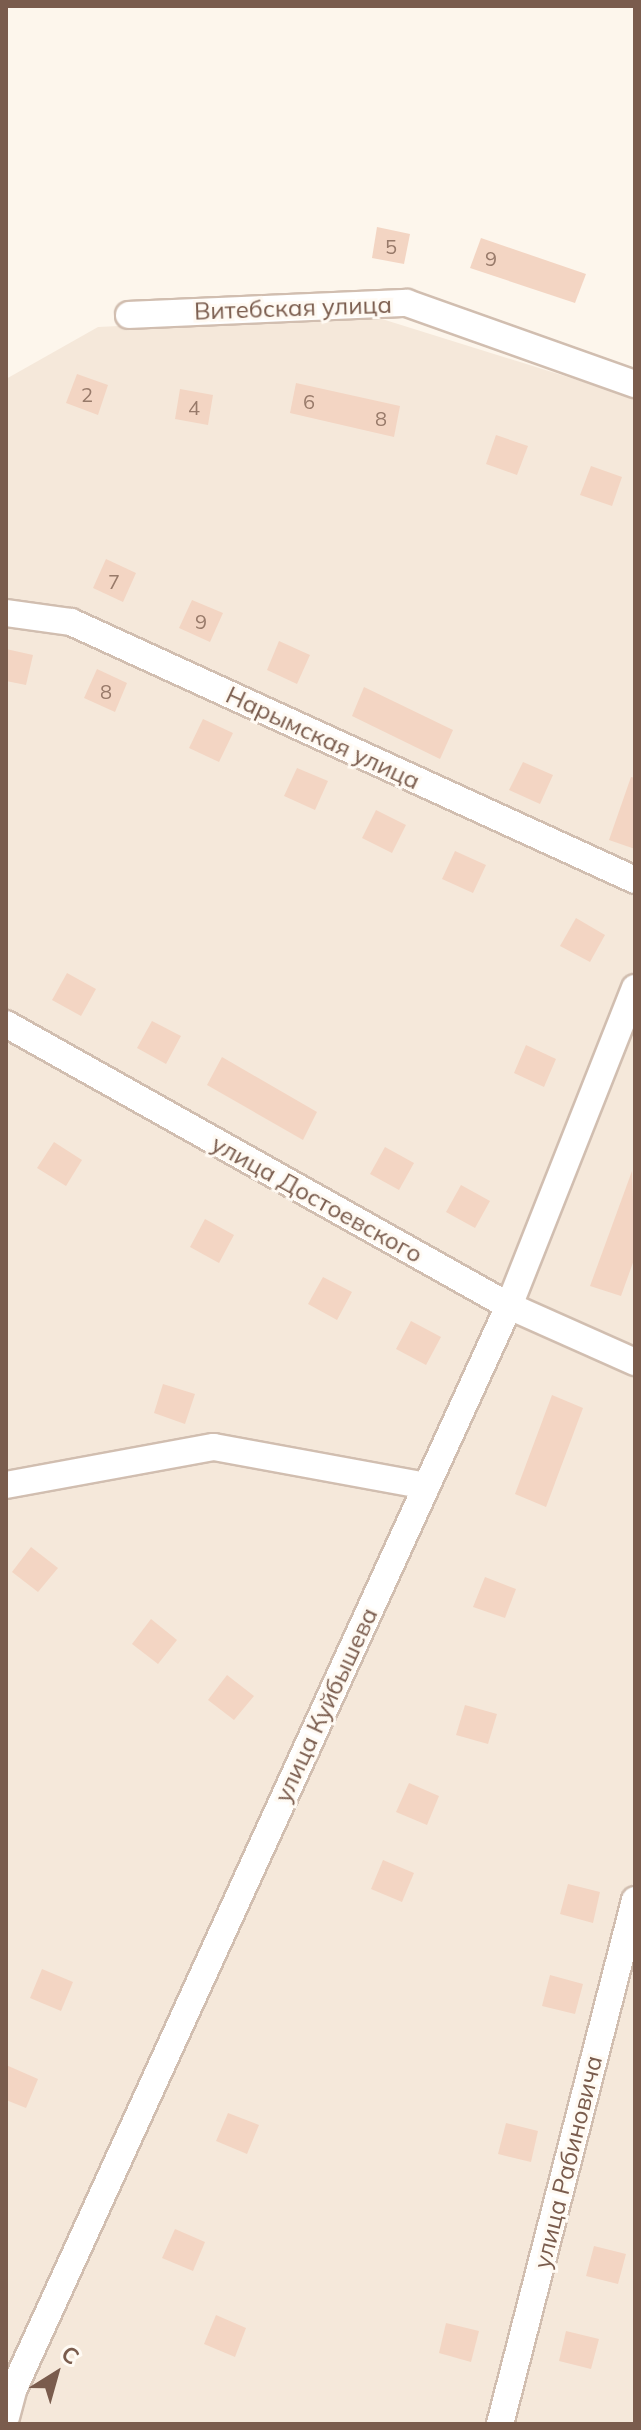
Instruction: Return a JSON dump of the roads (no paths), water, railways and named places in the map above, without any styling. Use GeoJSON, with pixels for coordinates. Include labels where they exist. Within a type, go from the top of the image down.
{"type":"FeatureCollection","features":[{"type":"Feature","properties":{"kind":"street","name":"Витебская улица"},"geometry":{"type":"LineString","coordinates":[[129,315],[407,303],[635,384]]}},
{"type":"Feature","properties":{"kind":"street","name":"Нарымская улица"},"geometry":{"type":"LineString","coordinates":[[6,613],[71,622],[635,880]]}},
{"type":"Feature","properties":{"kind":"street","name":"улица Куйбышева"},"geometry":{"type":"LineString","coordinates":[[6,2417],[10,2386],[509,1306],[635,988]]}},
{"type":"Feature","properties":{"kind":"street","name":"улица Достоевского"},"geometry":{"type":"LineString","coordinates":[[6,1024],[509,1306],[635,1362]]}},
{"type":"Feature","properties":{"kind":"street"},"geometry":{"type":"LineString","coordinates":[[6,1505],[14,1485],[214,1447],[426,1486]]}},
{"type":"Feature","properties":{"kind":"street","name":"улица Рабиновича"},"geometry":{"type":"LineString","coordinates":[[500,2424],[635,1900]]}}]}
